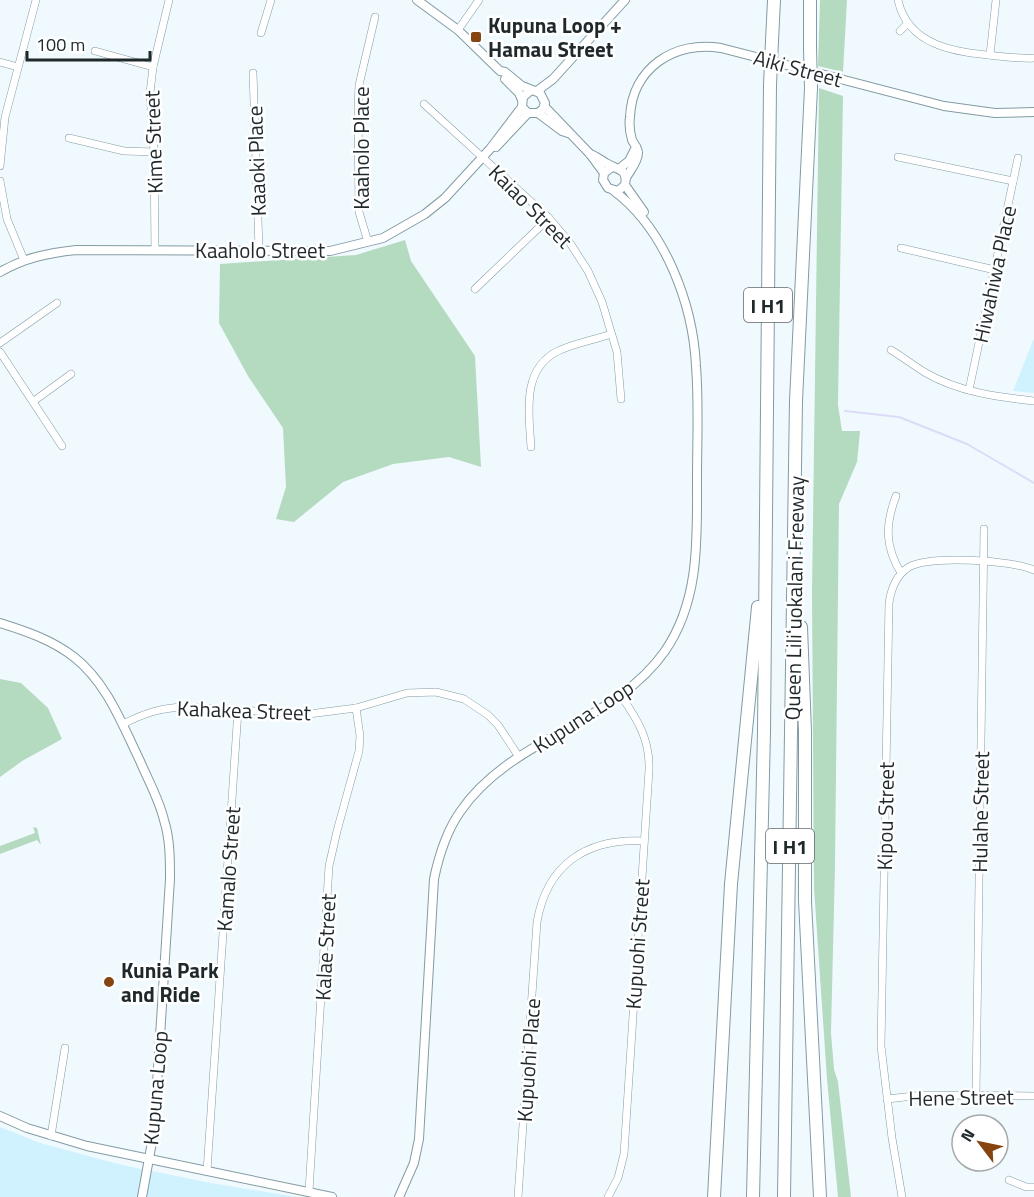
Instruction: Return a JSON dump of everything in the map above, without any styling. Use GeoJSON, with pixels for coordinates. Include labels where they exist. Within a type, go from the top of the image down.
{"type":"FeatureCollection","features":[{"type":"Feature","properties":{"kind":"highway","name":"Queen Liliʻuokalani Freeway"},"geometry":{"type":"LineString","coordinates":[[753,1197],[763,755],[770,85],[774,0]]}},
{"type":"Feature","properties":{"kind":"highway","name":"Queen Liliʻuokalani Freeway"},"geometry":{"type":"LineString","coordinates":[[784,1197],[796,400],[811,88],[810,0]]}},
{"type":"Feature","properties":{"kind":"highway"},"geometry":{"type":"LineString","coordinates":[[796,494],[806,732],[805,901],[820,1197]]}},
{"type":"Feature","properties":{"kind":"highway"},"geometry":{"type":"LineString","coordinates":[[714,1197],[731,884],[766,525]]}},
{"type":"Feature","properties":{"kind":"highway"},"geometry":{"type":"LineString","coordinates":[[817,1128],[826,1197]]}},
{"type":"Feature","properties":{"kind":"street"},"geometry":{"type":"LineString","coordinates":[[0,166],[5,117],[36,0]]}},
{"type":"Feature","properties":{"kind":"street","name":"Kime Street"},"geometry":{"type":"LineString","coordinates":[[155,250],[154,152],[150,93],[153,67],[169,0]]}},
{"type":"Feature","properties":{"kind":"street"},"geometry":{"type":"LineString","coordinates":[[261,33],[271,0]]}},
{"type":"Feature","properties":{"kind":"street"},"geometry":{"type":"LineString","coordinates":[[417,0],[458,30],[501,71],[506,72],[518,84],[539,96],[566,127],[568,133]]}},
{"type":"Feature","properties":{"kind":"street"},"geometry":{"type":"LineString","coordinates":[[458,30],[479,0]]}},
{"type":"Feature","properties":{"kind":"street"},"geometry":{"type":"LineString","coordinates":[[538,113],[539,96],[625,0]]}},
{"type":"Feature","properties":{"kind":"street"},"geometry":{"type":"LineString","coordinates":[[898,0],[908,23],[921,35],[950,51],[1034,58]]}},
{"type":"Feature","properties":{"kind":"street"},"geometry":{"type":"LineString","coordinates":[[990,55],[996,0]]}},
{"type":"Feature","properties":{"kind":"street","name":"Kaaholo Place"},"geometry":{"type":"LineString","coordinates":[[368,243],[359,212],[358,109],[359,85],[375,17]]}},
{"type":"Feature","properties":{"kind":"street"},"geometry":{"type":"LineString","coordinates":[[900,31],[908,23]]}},
{"type":"Feature","properties":{"kind":"street","name":"Aiki Street"},"geometry":{"type":"LineString","coordinates":[[626,181],[637,159],[638,151],[632,138],[630,119],[631,107],[638,86],[644,75],[661,59],[684,48],[698,46],[721,48],[945,106],[995,113],[1034,112]]}},
{"type":"Feature","properties":{"kind":"street"},"geometry":{"type":"LineString","coordinates":[[95,51],[153,67]]}},
{"type":"Feature","properties":{"kind":"street"},"geometry":{"type":"LineString","coordinates":[[0,62],[18,67]]}},
{"type":"Feature","properties":{"kind":"street"},"geometry":{"type":"LineString","coordinates":[[501,71],[502,76],[519,93],[524,107],[538,113],[568,133],[590,154],[604,173],[603,183],[614,191],[620,190],[626,181],[616,167],[590,154]]}},
{"type":"Feature","properties":{"kind":"street","name":"Kaaoki Place"},"geometry":{"type":"LineString","coordinates":[[253,73],[259,249]]}},
{"type":"Feature","properties":{"kind":"street","name":"Kaaholo Street"},"geometry":{"type":"LineString","coordinates":[[0,272],[24,260],[56,252],[76,250],[330,251],[368,243],[404,227],[445,198],[483,158],[524,107],[525,94],[539,96]]}},
{"type":"Feature","properties":{"kind":"street","name":"Kaiao Street"},"geometry":{"type":"LineString","coordinates":[[424,104],[549,218],[570,243],[588,271],[602,302],[617,352],[621,399]]}},
{"type":"Feature","properties":{"kind":"street"},"geometry":{"type":"LineString","coordinates":[[69,138],[124,151],[154,152]]}},
{"type":"Feature","properties":{"kind":"street"},"geometry":{"type":"LineString","coordinates":[[604,173],[629,160],[636,147]]}},
{"type":"Feature","properties":{"kind":"street"},"geometry":{"type":"LineString","coordinates":[[898,157],[1013,181]]}},
{"type":"Feature","properties":{"kind":"street","name":"Hiwahiwa Place"},"geometry":{"type":"LineString","coordinates":[[969,390],[1018,158]]}},
{"type":"Feature","properties":{"kind":"street","name":"Kupuna Loop"},"geometry":{"type":"LineString","coordinates":[[626,181],[646,216],[646,221]]}},
{"type":"Feature","properties":{"kind":"street"},"geometry":{"type":"LineString","coordinates":[[0,182],[7,219],[24,260]]}},
{"type":"Feature","properties":{"kind":"street","name":"Kupuna Loop"},"geometry":{"type":"LineString","coordinates":[[399,1197],[414,1163],[419,1139],[434,879],[447,834],[473,794],[490,777],[621,696],[650,670],[666,650],[679,627],[688,603],[696,553],[696,364],[689,318],[675,274],[646,221],[614,191]]}},
{"type":"Feature","properties":{"kind":"street"},"geometry":{"type":"LineString","coordinates":[[475,289],[549,218]]}},
{"type":"Feature","properties":{"kind":"street"},"geometry":{"type":"LineString","coordinates":[[901,248],[995,270]]}},
{"type":"Feature","properties":{"kind":"street"},"geometry":{"type":"LineString","coordinates":[[0,343],[57,303]]}},
{"type":"Feature","properties":{"kind":"street"},"geometry":{"type":"LineString","coordinates":[[531,447],[529,395],[532,380],[540,366],[558,351],[611,334]]}},
{"type":"Feature","properties":{"kind":"street"},"geometry":{"type":"LineString","coordinates":[[891,350],[928,374],[969,390],[1007,398],[1034,400]]}},
{"type":"Feature","properties":{"kind":"street"},"geometry":{"type":"LineString","coordinates":[[0,352],[63,446]]}},
{"type":"Feature","properties":{"kind":"street"},"geometry":{"type":"LineString","coordinates":[[34,401],[72,374]]}},
{"type":"Feature","properties":{"kind":"street"},"geometry":{"type":"LineString","coordinates":[[896,496],[889,514],[888,544],[891,556],[901,573],[919,563],[934,561],[1015,563],[1034,570]]}},
{"type":"Feature","properties":{"kind":"street","name":"Hulahe Street"},"geometry":{"type":"LineString","coordinates":[[975,1095],[984,529]]}},
{"type":"Feature","properties":{"kind":"street","name":"Kipou Street"},"geometry":{"type":"LineString","coordinates":[[901,573],[891,591],[887,623],[881,1046],[902,1197]]}},
{"type":"Feature","properties":{"kind":"street","name":"Kupuna Loop"},"geometry":{"type":"LineString","coordinates":[[0,623],[42,637],[74,657],[97,680],[123,724],[158,801],[168,836],[170,855],[157,1092],[142,1197]]}},
{"type":"Feature","properties":{"kind":"street","name":"Kahakea Street"},"geometry":{"type":"LineString","coordinates":[[123,724],[146,712],[166,708],[309,714],[356,708],[407,693],[436,692],[450,694],[477,706],[498,725],[519,757]]}},
{"type":"Feature","properties":{"kind":"street","name":"Kupuohi Street"},"geometry":{"type":"LineString","coordinates":[[608,1197],[618,1178],[624,1154],[649,770],[648,745],[639,721],[621,696]]}},
{"type":"Feature","properties":{"kind":"street","name":"Kalae Street"},"geometry":{"type":"LineString","coordinates":[[309,1191],[329,866],[334,839],[359,751],[360,736],[356,708]]}},
{"type":"Feature","properties":{"kind":"street","name":"Kamalo Street"},"geometry":{"type":"LineString","coordinates":[[207,1172],[238,710]]}},
{"type":"Feature","properties":{"kind":"street","name":"Kupuohi Place"},"geometry":{"type":"LineString","coordinates":[[518,1197],[537,922],[541,903],[549,885],[566,864],[576,856],[599,844],[612,841],[644,841]]}},
{"type":"Feature","properties":{"kind":"street"},"geometry":{"type":"LineString","coordinates":[[51,1136],[65,1048]]}},
{"type":"Feature","properties":{"kind":"street","name":"Hene Street"},"geometry":{"type":"LineString","coordinates":[[887,1099],[923,1095],[1034,1096]]}},
{"type":"Feature","properties":{"kind":"street"},"geometry":{"type":"LineString","coordinates":[[0,1116],[51,1136],[207,1172],[332,1197]]}},
{"type":"Feature","properties":{"kind":"street"},"geometry":{"type":"LineString","coordinates":[[1009,1180],[1026,1187],[1034,1187]]}},
{"type":"Feature","properties":{"kind":"shaded area"},"geometry":{"type":"Polygon","coordinates":[[[1034,338],[1034,393],[1013,391],[1034,338]]]}},
{"type":"Feature","properties":{"kind":"shaded area"},"geometry":{"type":"Polygon","coordinates":[[[0,1127],[40,1143],[122,1165],[296,1197],[0,1197],[0,1127]]]}},
{"type":"Feature","properties":{"kind":"green space"},"geometry":{"type":"Polygon","coordinates":[[[820,0],[847,0],[843,72],[818,66],[820,0]]]}},
{"type":"Feature","properties":{"kind":"green space"},"geometry":{"type":"Polygon","coordinates":[[[819,88],[843,96],[838,405],[842,431],[860,431],[857,462],[839,504],[831,1033],[851,1197],[838,1197],[827,1079],[814,888],[812,592],[819,88]]]}},
{"type":"Feature","properties":{"kind":"green space"},"geometry":{"type":"Polygon","coordinates":[[[405,240],[411,261],[475,356],[481,467],[449,457],[393,464],[343,482],[294,522],[276,519],[286,487],[283,428],[248,376],[219,323],[220,264],[356,255],[405,240]]]}},
{"type":"Feature","properties":{"kind":"green space"},"geometry":{"type":"Polygon","coordinates":[[[0,679],[21,683],[48,708],[62,739],[22,761],[0,777],[0,679]]]}},
{"type":"Feature","properties":{"kind":"green space"},"geometry":{"type":"Polygon","coordinates":[[[33,827],[37,828],[41,845],[37,840],[0,854],[0,846],[35,833],[33,827]]]}},
{"type":"Feature","properties":{"kind":"waterway"},"geometry":{"type":"LineString","coordinates":[[845,411],[899,417],[967,444],[1034,483]]}},
{"type":"Feature","properties":{"kind":"place","name":"Kupuna Loop + Hamau Street"},"geometry":{"type":"Point","coordinates":[476,37]}},
{"type":"Feature","properties":{"kind":"place","name":"Kunia Park and Ride"},"geometry":{"type":"Point","coordinates":[109,982]}}]}
